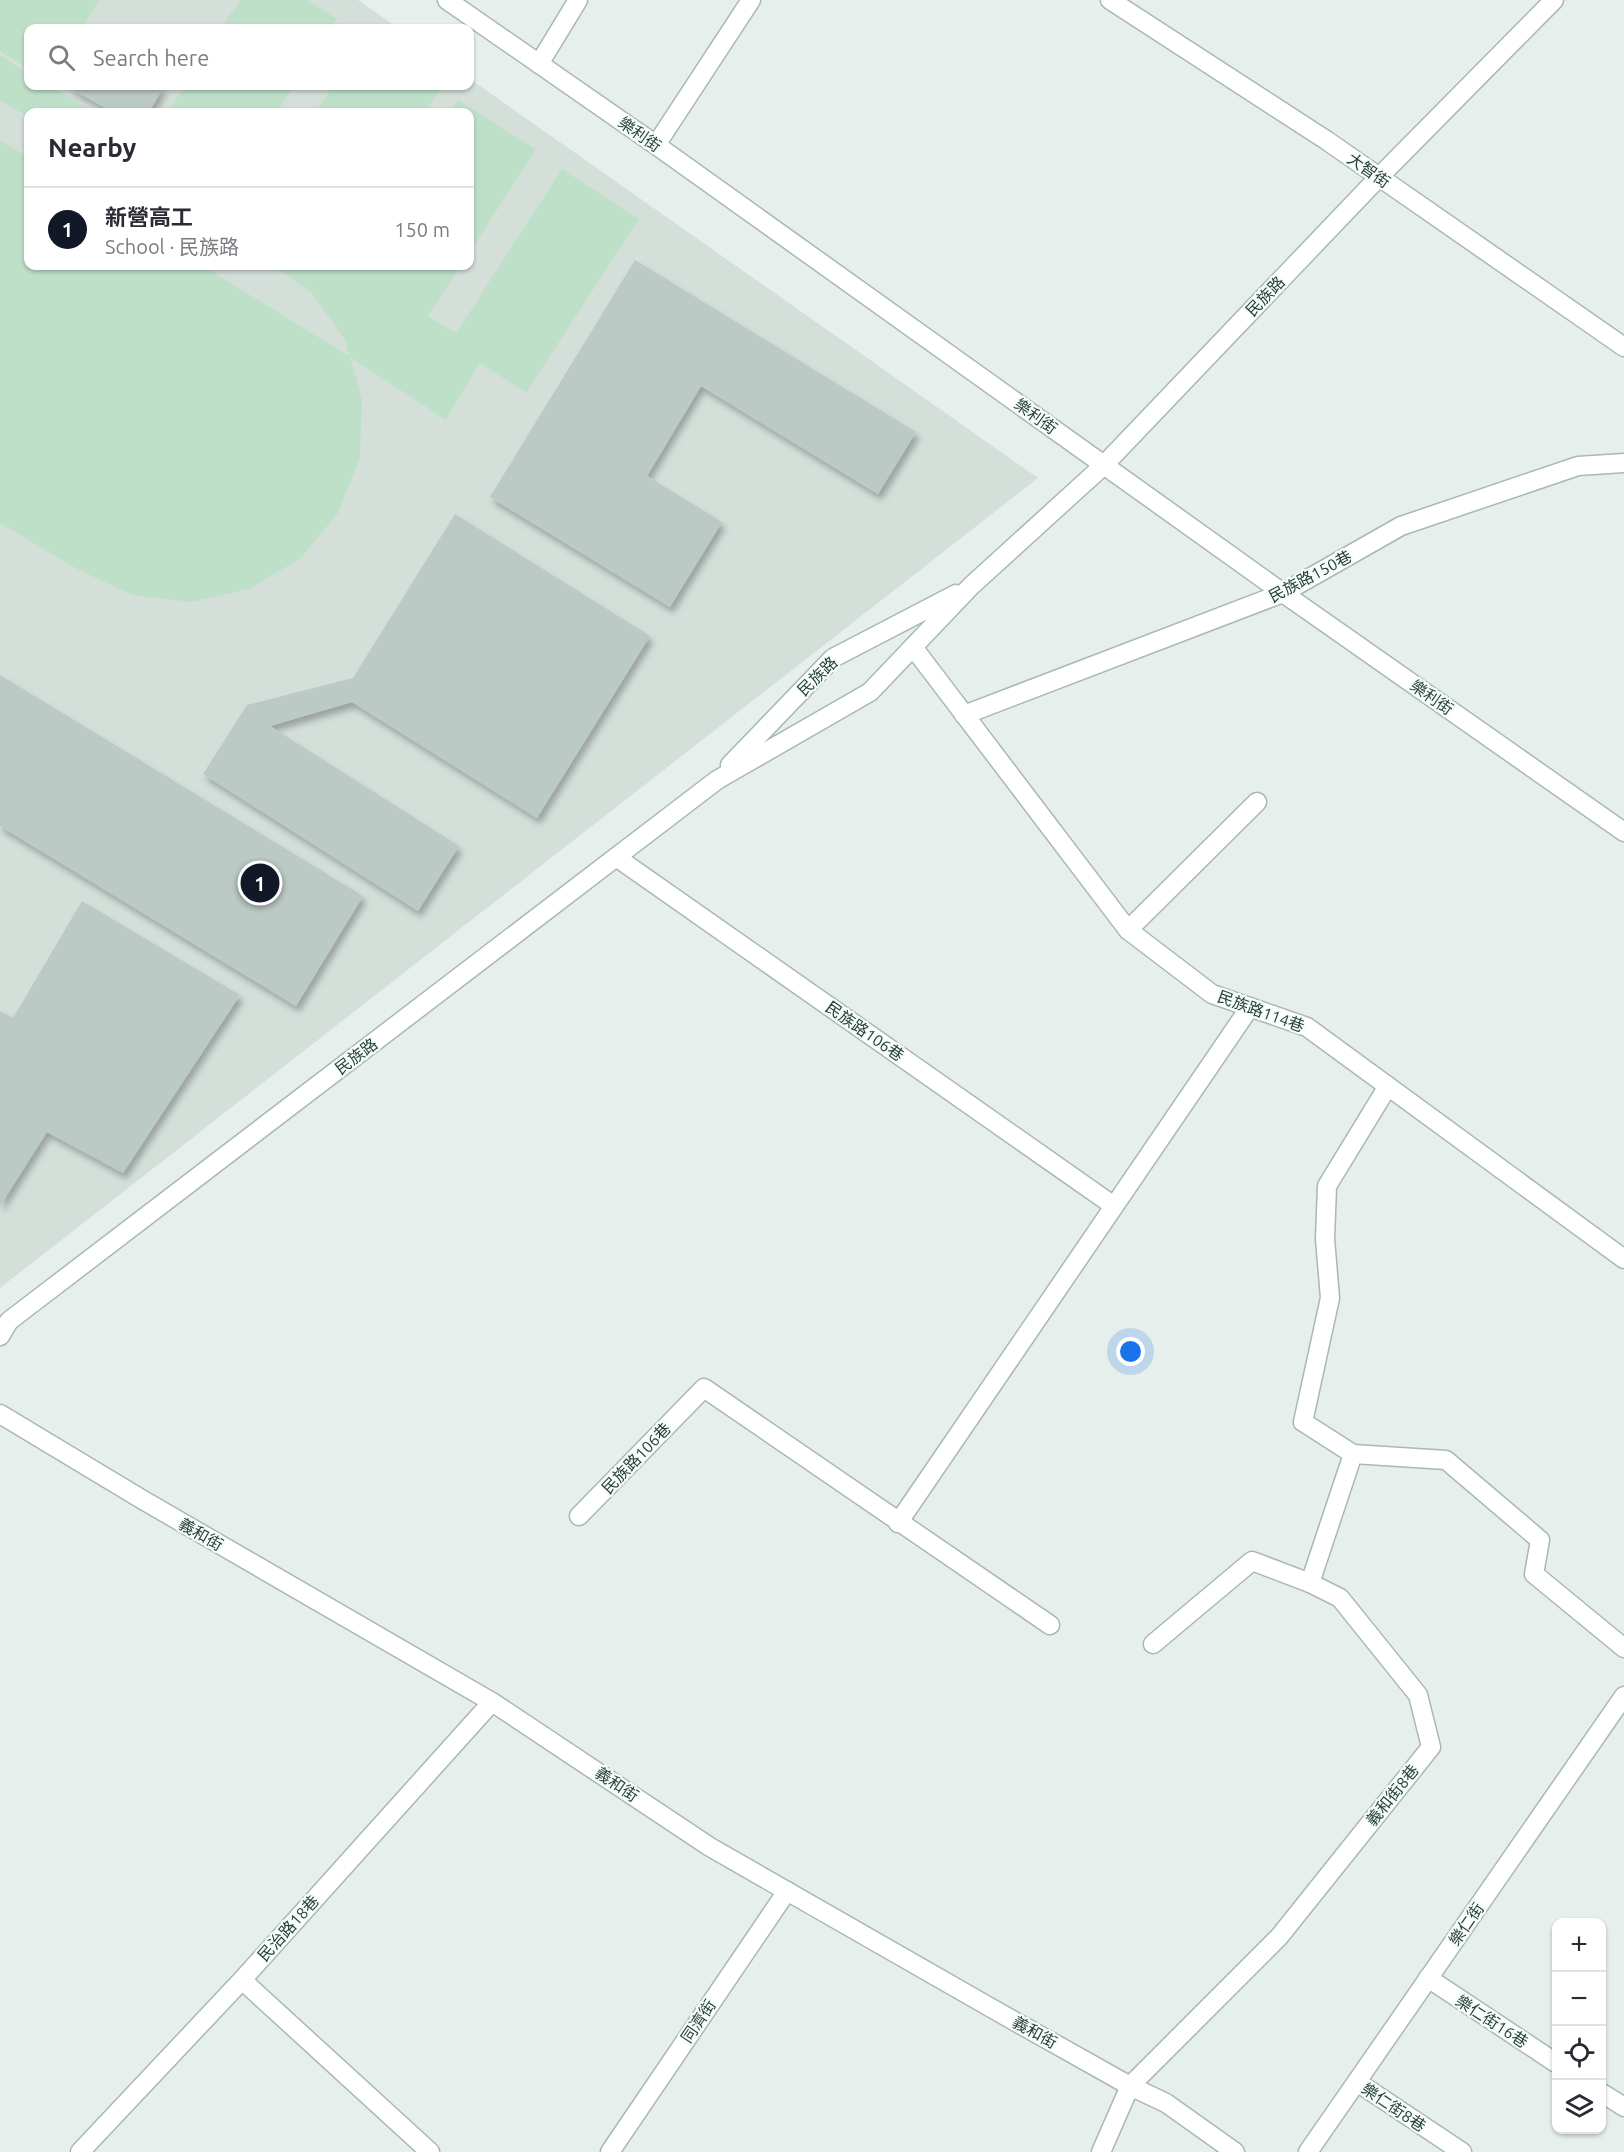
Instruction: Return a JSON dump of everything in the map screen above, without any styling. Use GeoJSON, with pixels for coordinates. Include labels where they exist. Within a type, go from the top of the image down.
{"type":"FeatureCollection","features":[{"type":"Feature","properties":{"kind":"street","name":"樂利街"},"geometry":{"type":"LineString","coordinates":[[447,0],[656,145],[1283,593],[1624,832]]}},
{"type":"Feature","properties":{"kind":"street"},"geometry":{"type":"LineString","coordinates":[[539,64],[578,0]]}},
{"type":"Feature","properties":{"kind":"street"},"geometry":{"type":"LineString","coordinates":[[656,145],[751,0]]}},
{"type":"Feature","properties":{"kind":"street","name":"大智街"},"geometry":{"type":"LineString","coordinates":[[1110,0],[1326,140],[1624,347]]}},
{"type":"Feature","properties":{"kind":"street","name":"民族路"},"geometry":{"type":"LineString","coordinates":[[0,1336],[9,1321],[717,780],[870,692],[971,586],[1104,465],[1379,177],[1554,0]]}},
{"type":"Feature","properties":{"kind":"street","name":"民族路150巷"},"geometry":{"type":"LineString","coordinates":[[964,715],[1283,593],[1401,526],[1578,466],[1624,463]]}},
{"type":"Feature","properties":{"kind":"street","name":"民族路"},"geometry":{"type":"LineString","coordinates":[[717,780],[833,658],[971,586]]}},
{"type":"Feature","properties":{"kind":"street","name":"民族路114巷"},"geometry":{"type":"LineString","coordinates":[[913,647],[1128,930],[1212,994],[1307,1027],[1624,1259]]}},
{"type":"Feature","properties":{"kind":"street"},"geometry":{"type":"LineString","coordinates":[[1128,930],[1257,802]]}},
{"type":"Feature","properties":{"kind":"street","name":"民族路106巷"},"geometry":{"type":"LineString","coordinates":[[616,857],[1114,1206]]}},
{"type":"Feature","properties":{"kind":"street"},"geometry":{"type":"LineString","coordinates":[[898,1522],[1250,1007]]}},
{"type":"Feature","properties":{"kind":"street"},"geometry":{"type":"LineString","coordinates":[[1388,1086],[1327,1186],[1325,1239],[1330,1298],[1303,1422],[1353,1455],[1446,1460],[1540,1540],[1534,1574],[1624,1648]]}},
{"type":"Feature","properties":{"kind":"street","name":"民族路106巷"},"geometry":{"type":"LineString","coordinates":[[579,1516],[704,1388],[1050,1625]]}},
{"type":"Feature","properties":{"kind":"street","name":"義和街"},"geometry":{"type":"LineString","coordinates":[[0,1414],[153,1506],[492,1702],[710,1846],[1130,2086],[1166,2103],[1235,2152]]}},
{"type":"Feature","properties":{"kind":"street"},"geometry":{"type":"LineString","coordinates":[[1310,1583],[1353,1455]]}},
{"type":"Feature","properties":{"kind":"street","name":"義和街8巷"},"geometry":{"type":"LineString","coordinates":[[1101,2152],[1130,2086],[1279,1937],[1431,1748],[1418,1695],[1340,1598],[1310,1583],[1252,1561],[1154,1644]]}},
{"type":"Feature","properties":{"kind":"street","name":"樂仁街"},"geometry":{"type":"LineString","coordinates":[[1308,2152],[1624,1696]]}},
{"type":"Feature","properties":{"kind":"street","name":"民治路18巷"},"geometry":{"type":"LineString","coordinates":[[80,2152],[242,1980],[492,1702]]}},
{"type":"Feature","properties":{"kind":"street","name":"同濟街"},"geometry":{"type":"LineString","coordinates":[[610,2152],[787,1891]]}},
{"type":"Feature","properties":{"kind":"street","name":"樂仁街16巷"},"geometry":{"type":"LineString","coordinates":[[1428,1978],[1552,2060]]}},
{"type":"Feature","properties":{"kind":"street"},"geometry":{"type":"LineString","coordinates":[[242,1980],[430,2152]]}},
{"type":"Feature","properties":{"kind":"street","name":"樂仁街8巷"},"geometry":{"type":"LineString","coordinates":[[1357,2082],[1462,2152]]}},
{"type":"Feature","properties":{"kind":"street"},"geometry":{"type":"LineString","coordinates":[[1606,2096],[1624,2108]]}},
{"type":"Feature","properties":{"kind":"shaded area"},"geometry":{"type":"Polygon","coordinates":[[[0,0],[358,0],[392,24],[24,24],[24,90],[474,90],[474,82],[1038,478],[0,1288],[0,0]]]}},
{"type":"Feature","properties":{"kind":"green space"},"geometry":{"type":"Polygon","coordinates":[[[0,0],[100,0],[85,24],[24,24],[24,66],[0,51],[0,0]]]}},
{"type":"Feature","properties":{"kind":"green space"},"geometry":{"type":"Polygon","coordinates":[[[240,0],[308,0],[337,19],[334,24],[224,24],[240,0]]]}},
{"type":"Feature","properties":{"kind":"green space"},"geometry":{"type":"Polygon","coordinates":[[[0,55],[24,70],[24,90],[57,90],[87,108],[24,108],[24,115],[0,100],[0,55]]]}},
{"type":"Feature","properties":{"kind":"green space"},"geometry":{"type":"Polygon","coordinates":[[[182,90],[291,90],[280,108],[170,108],[182,90]]]}},
{"type":"Feature","properties":{"kind":"green space"},"geometry":{"type":"Polygon","coordinates":[[[330,90],[439,90],[428,108],[318,108],[330,90]]]}},
{"type":"Feature","properties":{"kind":"green space"},"geometry":{"type":"Polygon","coordinates":[[[458,100],[471,108],[453,108],[458,100]]]}},
{"type":"Feature","properties":{"kind":"green space"},"geometry":{"type":"Polygon","coordinates":[[[474,110],[536,149],[474,246],[474,110]]]}},
{"type":"Feature","properties":{"kind":"green space"},"geometry":{"type":"Polygon","coordinates":[[[0,140],[24,155],[24,270],[209,270],[349,356],[346,342],[312,293],[279,270],[458,270],[428,316],[456,333],[562,169],[639,219],[526,393],[480,363],[446,420],[350,357],[362,399],[360,458],[338,513],[300,559],[249,589],[191,602],[132,595],[77,569],[0,523],[0,140]]]}},
{"type":"Feature","properties":{"kind":"building"},"geometry":{"type":"Polygon","coordinates":[[[73,90],[162,90],[151,108],[106,108],[73,90]]]}},
{"type":"Feature","properties":{"kind":"building"},"geometry":{"type":"Polygon","coordinates":[[[635,260],[916,432],[878,494],[701,386],[647,476],[722,522],[670,607],[490,497],[635,260]]]}},
{"type":"Feature","properties":{"kind":"building"},"geometry":{"type":"Polygon","coordinates":[[[455,514],[650,636],[537,818],[352,702],[270,726],[459,846],[418,911],[203,774],[247,705],[353,678],[455,514]]]}},
{"type":"Feature","properties":{"kind":"building"},"geometry":{"type":"Polygon","coordinates":[[[0,675],[363,896],[296,1006],[0,826],[0,675]]]}},
{"type":"Feature","properties":{"kind":"building"},"geometry":{"type":"Polygon","coordinates":[[[82,901],[240,995],[123,1173],[47,1132],[0,1206],[0,1011],[13,1018],[82,901]]]}},
{"type":"Feature","properties":{"kind":"place","name":"新營高工"},"geometry":{"type":"Point","coordinates":[260,883]}}]}
